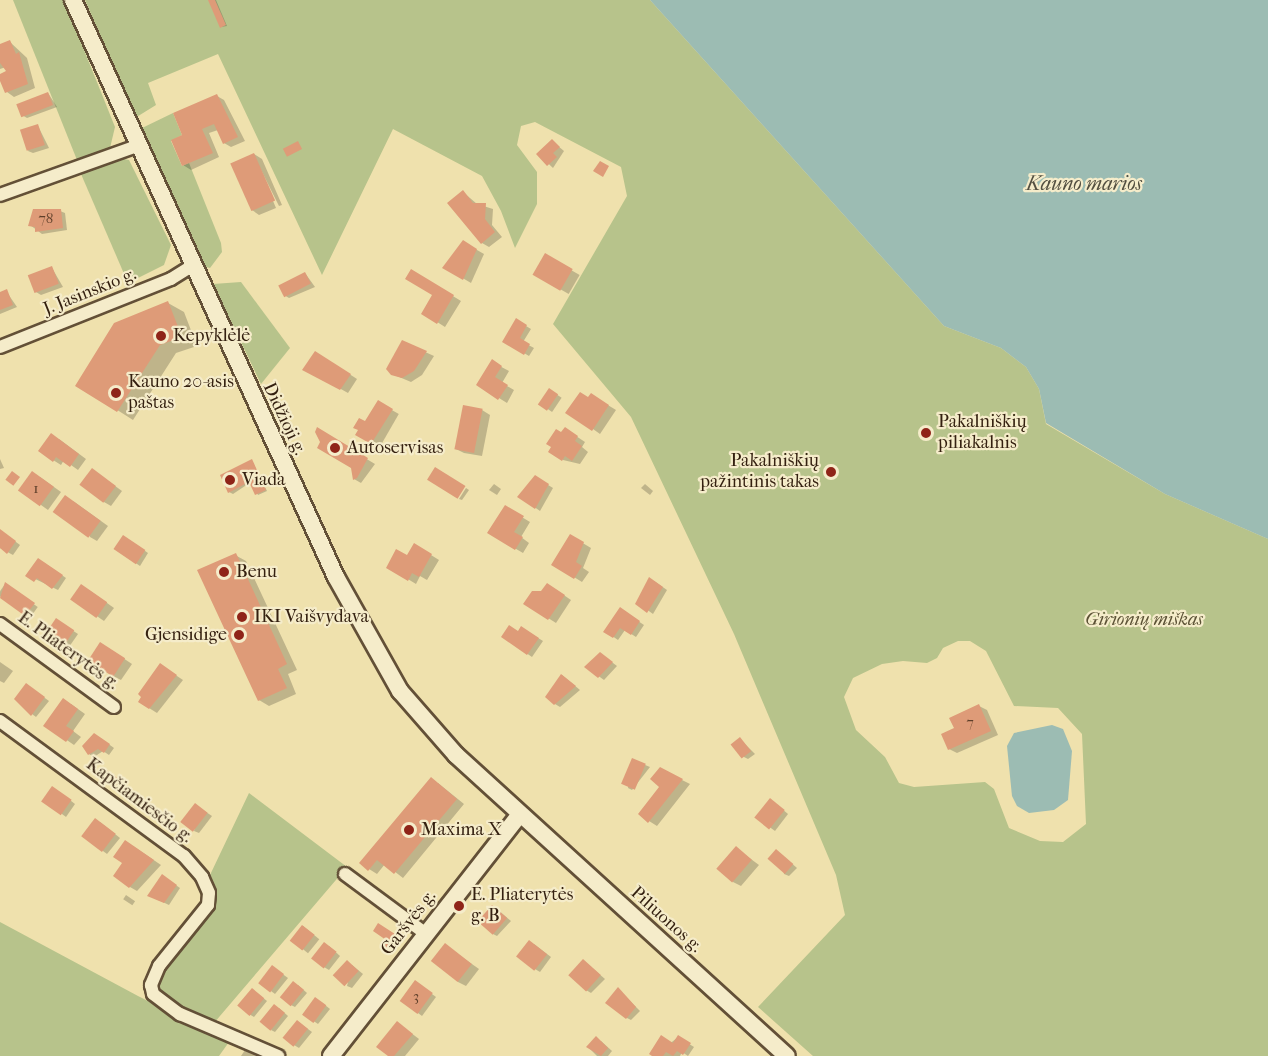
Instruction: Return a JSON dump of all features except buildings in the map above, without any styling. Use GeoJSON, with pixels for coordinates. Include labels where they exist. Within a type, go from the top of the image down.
{"type":"FeatureCollection","features":[{"type":"Feature","properties":{"kind":"main road","name":"Didžioji g."},"geometry":{"type":"LineString","coordinates":[[74,0],[137,146],[332,569],[380,661],[416,713],[442,743],[520,814]]}},
{"type":"Feature","properties":{"kind":"main road","name":"Garšvės g."},"geometry":{"type":"LineString","coordinates":[[331,1056],[520,814]]}},
{"type":"Feature","properties":{"kind":"main road","name":"Piliuonos g."},"geometry":{"type":"LineString","coordinates":[[520,814],[787,1056]]}},
{"type":"Feature","properties":{"kind":"street"},"geometry":{"type":"LineString","coordinates":[[0,195],[137,146]]}},
{"type":"Feature","properties":{"kind":"street","name":"J. Jasinskio g."},"geometry":{"type":"LineString","coordinates":[[0,347],[171,279],[192,266]]}},
{"type":"Feature","properties":{"kind":"street","name":"E. Pliaterytės g."},"geometry":{"type":"LineString","coordinates":[[0,624],[114,707]]}},
{"type":"Feature","properties":{"kind":"street","name":"Kapčiamiesčio g."},"geometry":{"type":"LineString","coordinates":[[0,721],[184,856],[202,877],[209,893],[207,905],[159,966],[151,985],[153,994],[180,1014],[278,1056]]}},
{"type":"Feature","properties":{"kind":"street"},"geometry":{"type":"LineString","coordinates":[[345,874],[426,934]]}},
{"type":"Feature","properties":{"kind":"green space"},"geometry":{"type":"Polygon","coordinates":[[[13,0],[64,0],[115,127],[110,148],[77,160],[13,0]]]}},
{"type":"Feature","properties":{"kind":"green space","name":"Girionių miškas"},"geometry":{"type":"Polygon","coordinates":[[[85,0],[650,0],[944,326],[1001,348],[1026,367],[1039,389],[1046,424],[1165,494],[1268,539],[1268,1056],[813,1056],[758,1007],[845,915],[836,875],[734,634],[631,417],[553,324],[627,196],[621,167],[535,122],[521,126],[517,145],[537,172],[537,204],[515,248],[501,211],[482,176],[393,129],[322,275],[218,54],[148,83],[156,105],[135,118],[85,0]],[[958,641],[943,648],[937,658],[927,663],[903,661],[882,664],[853,678],[844,697],[856,730],[885,757],[899,783],[914,787],[985,782],[994,789],[1009,828],[1040,841],[1063,842],[1086,824],[1082,734],[1058,708],[1014,706],[986,651],[970,641],[958,641]]]}},
{"type":"Feature","properties":{"kind":"green space"},"geometry":{"type":"Polygon","coordinates":[[[173,113],[182,135],[171,141],[182,166],[189,163],[221,243],[222,252],[210,268],[202,266],[140,129],[173,113]]]}},
{"type":"Feature","properties":{"kind":"green space"},"geometry":{"type":"Polygon","coordinates":[[[124,159],[129,160],[171,245],[164,265],[128,283],[81,174],[124,159]]]}},
{"type":"Feature","properties":{"kind":"green space"},"geometry":{"type":"Polygon","coordinates":[[[241,282],[290,348],[261,384],[213,284],[241,282]]]}},
{"type":"Feature","properties":{"kind":"green space"},"geometry":{"type":"Polygon","coordinates":[[[249,793],[347,867],[214,1023],[163,999],[159,984],[161,975],[210,913],[215,893],[210,875],[249,793]]]}},
{"type":"Feature","properties":{"kind":"green space"},"geometry":{"type":"Polygon","coordinates":[[[0,922],[229,1042],[219,1056],[0,1056],[0,922]]]}},
{"type":"Feature","properties":{"kind":"water","name":"Kauno marios"},"geometry":{"type":"Polygon","coordinates":[[[650,0],[1268,0],[1268,539],[1165,494],[1046,423],[1039,389],[1026,367],[1001,348],[944,326],[650,0]]]}},
{"type":"Feature","properties":{"kind":"water"},"geometry":{"type":"Polygon","coordinates":[[[1052,725],[1063,729],[1072,751],[1068,800],[1054,810],[1029,813],[1017,806],[1012,796],[1007,746],[1014,733],[1052,725]]]}},
{"type":"Feature","properties":{"kind":"place","name":"Kepyklėlė"},"geometry":{"type":"Point","coordinates":[161,336]}},
{"type":"Feature","properties":{"kind":"place","name":"Kauno 20-asis paštas"},"geometry":{"type":"Point","coordinates":[116,393]}},
{"type":"Feature","properties":{"kind":"place","name":"Pakalniškių piliakalnis"},"geometry":{"type":"Point","coordinates":[926,433]}},
{"type":"Feature","properties":{"kind":"place","name":"Autoservisas"},"geometry":{"type":"Point","coordinates":[335,448]}},
{"type":"Feature","properties":{"kind":"place","name":"Pakalniškių pažintinis takas"},"geometry":{"type":"Point","coordinates":[831,472]}},
{"type":"Feature","properties":{"kind":"place","name":"Viada"},"geometry":{"type":"Point","coordinates":[230,480]}},
{"type":"Feature","properties":{"kind":"place","name":"Benu"},"geometry":{"type":"Point","coordinates":[224,572]}},
{"type":"Feature","properties":{"kind":"place","name":"IKI Vaišvydava"},"geometry":{"type":"Point","coordinates":[242,617]}},
{"type":"Feature","properties":{"kind":"place","name":"Gjensidige"},"geometry":{"type":"Point","coordinates":[239,635]}},
{"type":"Feature","properties":{"kind":"place","name":"Maxima X"},"geometry":{"type":"Point","coordinates":[409,830]}},
{"type":"Feature","properties":{"kind":"place","name":"E. Pliaterytės g. B"},"geometry":{"type":"Point","coordinates":[459,906]}}]}
